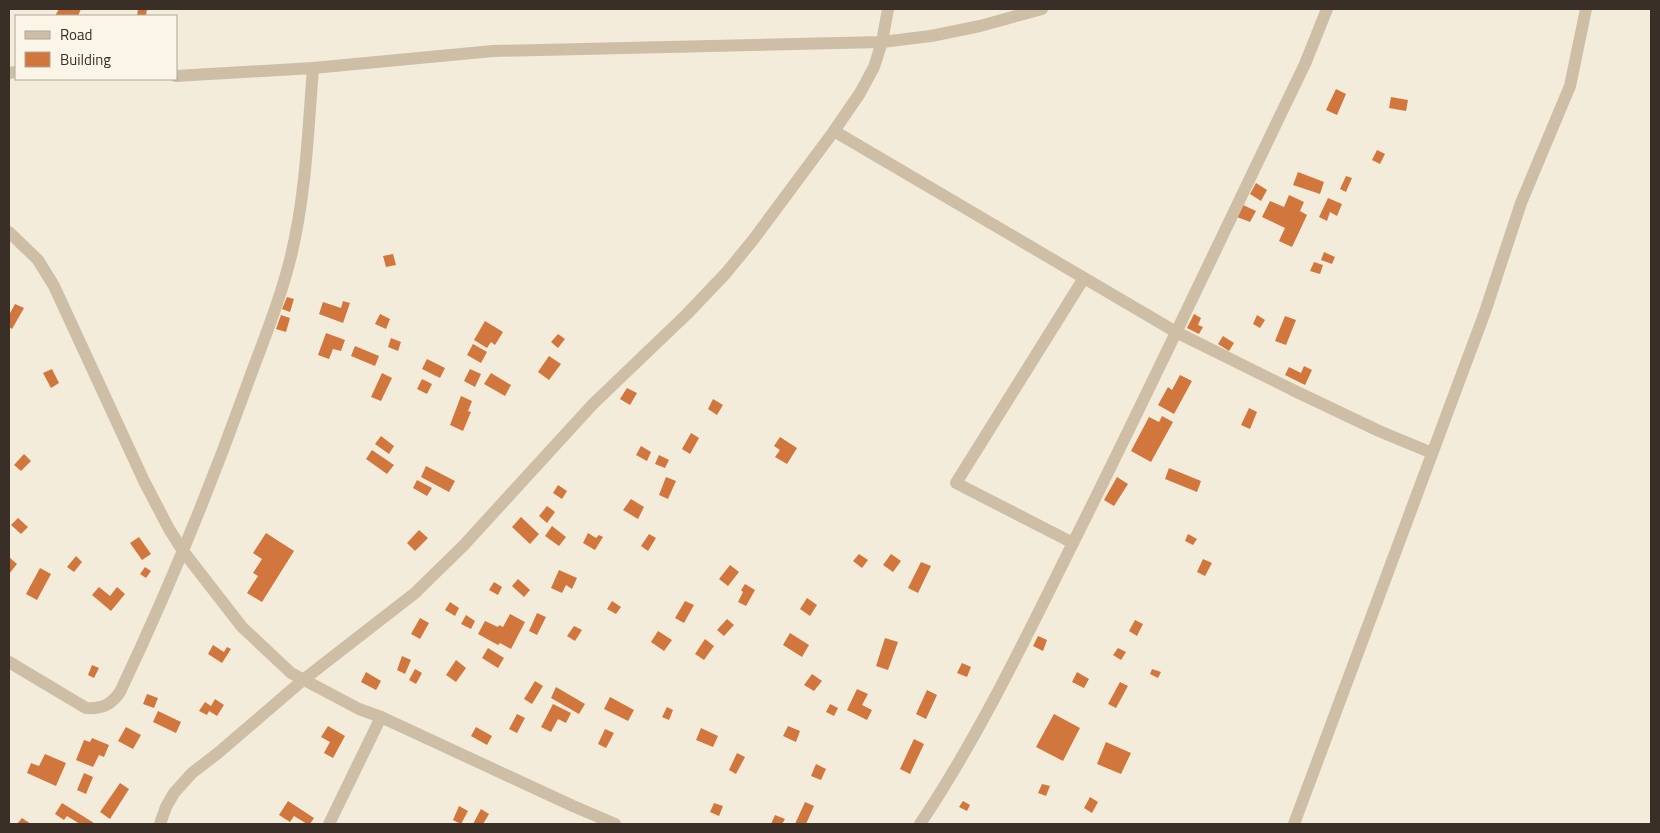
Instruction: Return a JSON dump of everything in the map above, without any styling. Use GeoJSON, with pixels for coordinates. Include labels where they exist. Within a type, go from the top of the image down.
{"type":"FeatureCollection","features":[{"type":"Feature","properties":{"kind":"street"},"geometry":{"type":"LineString","coordinates":[[160,824],[166,807],[174,793],[192,774],[303,680],[415,593],[464,546],[592,404],[687,314],[726,273],[753,240],[834,131],[867,80],[882,42],[888,9]]}},
{"type":"Feature","properties":{"kind":"street"},"geometry":{"type":"LineString","coordinates":[[178,76],[313,68],[494,50],[882,42],[932,36],[1042,9]]}},
{"type":"Feature","properties":{"kind":"street"},"geometry":{"type":"LineString","coordinates":[[920,824],[1006,680],[1305,64],[1327,9]]}},
{"type":"Feature","properties":{"kind":"street"},"geometry":{"type":"LineString","coordinates":[[1294,824],[1485,312],[1521,203],[1570,86],[1586,9]]}},
{"type":"Feature","properties":{"kind":"street"},"geometry":{"type":"LineString","coordinates":[[9,662],[86,708],[106,706],[120,692],[183,551],[234,421],[276,306],[291,255],[299,217],[306,163],[313,68]]}},
{"type":"Feature","properties":{"kind":"street"},"geometry":{"type":"LineString","coordinates":[[834,131],[1176,332],[1334,409],[1432,453]]}},
{"type":"Feature","properties":{"kind":"street"},"geometry":{"type":"LineString","coordinates":[[9,232],[38,260],[54,286],[144,481],[169,529],[183,551],[242,627],[291,673],[303,680],[359,709],[381,717],[616,824]]}},
{"type":"Feature","properties":{"kind":"street"},"geometry":{"type":"LineString","coordinates":[[1073,543],[956,484],[1084,278]]}},
{"type":"Feature","properties":{"kind":"street"},"geometry":{"type":"LineString","coordinates":[[329,824],[381,717]]}},
{"type":"Feature","properties":{"kind":"building"},"geometry":{"type":"Polygon","coordinates":[[[59,9],[81,9],[78,15],[56,15],[59,9]]]}},
{"type":"Feature","properties":{"kind":"building"},"geometry":{"type":"Polygon","coordinates":[[[138,9],[147,9],[146,15],[137,15],[138,9]]]}},
{"type":"Feature","properties":{"kind":"building"},"geometry":{"type":"Polygon","coordinates":[[[1336,89],[1346,94],[1337,115],[1326,110],[1336,89]]]}},
{"type":"Feature","properties":{"kind":"building"},"geometry":{"type":"Polygon","coordinates":[[[1391,97],[1408,100],[1406,111],[1389,108],[1391,97]]]}},
{"type":"Feature","properties":{"kind":"building"},"geometry":{"type":"Polygon","coordinates":[[[1377,150],[1385,154],[1380,164],[1372,160],[1377,150]]]}},
{"type":"Feature","properties":{"kind":"building"},"geometry":{"type":"Polygon","coordinates":[[[1298,172],[1324,182],[1320,194],[1293,185],[1298,172]]]}},
{"type":"Feature","properties":{"kind":"building"},"geometry":{"type":"Polygon","coordinates":[[[1346,176],[1352,178],[1346,192],[1340,189],[1346,176]]]}},
{"type":"Feature","properties":{"kind":"building"},"geometry":{"type":"Polygon","coordinates":[[[1256,183],[1267,190],[1261,201],[1250,194],[1256,183]]]}},
{"type":"Feature","properties":{"kind":"building"},"geometry":{"type":"Polygon","coordinates":[[[1289,195],[1304,202],[1300,211],[1307,215],[1292,247],[1279,241],[1285,228],[1262,217],[1270,201],[1284,207],[1289,195]]]}},
{"type":"Feature","properties":{"kind":"building"},"geometry":{"type":"Polygon","coordinates":[[[1328,198],[1342,204],[1337,216],[1330,212],[1327,221],[1319,217],[1328,198]]]}},
{"type":"Feature","properties":{"kind":"building"},"geometry":{"type":"Polygon","coordinates":[[[1243,205],[1256,211],[1250,222],[1237,217],[1243,205]]]}},
{"type":"Feature","properties":{"kind":"building"},"geometry":{"type":"Polygon","coordinates":[[[1324,252],[1335,257],[1332,264],[1321,260],[1324,252]]]}},
{"type":"Feature","properties":{"kind":"building"},"geometry":{"type":"Polygon","coordinates":[[[393,254],[396,265],[386,267],[383,256],[393,254]]]}},
{"type":"Feature","properties":{"kind":"building"},"geometry":{"type":"Polygon","coordinates":[[[1314,262],[1323,265],[1320,274],[1310,271],[1314,262]]]}},
{"type":"Feature","properties":{"kind":"building"},"geometry":{"type":"Polygon","coordinates":[[[287,297],[294,299],[290,312],[282,309],[287,297]]]}},
{"type":"Feature","properties":{"kind":"building"},"geometry":{"type":"Polygon","coordinates":[[[343,301],[350,303],[343,323],[319,314],[323,302],[341,308],[343,301]]]}},
{"type":"Feature","properties":{"kind":"building"},"geometry":{"type":"Polygon","coordinates":[[[15,304],[24,308],[12,329],[9,327],[9,315],[15,304]]]}},
{"type":"Feature","properties":{"kind":"building"},"geometry":{"type":"Polygon","coordinates":[[[380,314],[390,319],[386,329],[375,324],[380,314]]]}},
{"type":"Feature","properties":{"kind":"building"},"geometry":{"type":"Polygon","coordinates":[[[1194,314],[1201,318],[1198,325],[1203,327],[1199,334],[1187,328],[1194,314]]]}},
{"type":"Feature","properties":{"kind":"building"},"geometry":{"type":"Polygon","coordinates":[[[281,315],[290,318],[286,332],[276,329],[281,315]]]}},
{"type":"Feature","properties":{"kind":"building"},"geometry":{"type":"Polygon","coordinates":[[[1257,315],[1265,320],[1260,328],[1253,324],[1257,315]]]}},
{"type":"Feature","properties":{"kind":"building"},"geometry":{"type":"Polygon","coordinates":[[[1285,316],[1296,320],[1286,345],[1275,341],[1285,316]]]}},
{"type":"Feature","properties":{"kind":"building"},"geometry":{"type":"Polygon","coordinates":[[[485,321],[503,332],[495,345],[491,342],[487,348],[474,340],[485,321]]]}},
{"type":"Feature","properties":{"kind":"building"},"geometry":{"type":"Polygon","coordinates":[[[326,333],[345,340],[341,351],[333,349],[329,359],[318,355],[326,333]]]}},
{"type":"Feature","properties":{"kind":"building"},"geometry":{"type":"Polygon","coordinates":[[[558,334],[565,339],[558,348],[551,342],[558,334]]]}},
{"type":"Feature","properties":{"kind":"building"},"geometry":{"type":"Polygon","coordinates":[[[1223,336],[1234,343],[1229,351],[1218,344],[1223,336]]]}},
{"type":"Feature","properties":{"kind":"building"},"geometry":{"type":"Polygon","coordinates":[[[391,338],[401,342],[398,351],[388,347],[391,338]]]}},
{"type":"Feature","properties":{"kind":"building"},"geometry":{"type":"Polygon","coordinates":[[[473,344],[487,352],[481,363],[467,355],[473,344]]]}},
{"type":"Feature","properties":{"kind":"building"},"geometry":{"type":"Polygon","coordinates":[[[355,346],[379,356],[375,366],[351,356],[355,346]]]}},
{"type":"Feature","properties":{"kind":"building"},"geometry":{"type":"Polygon","coordinates":[[[549,356],[561,364],[549,380],[538,372],[549,356]]]}},
{"type":"Feature","properties":{"kind":"building"},"geometry":{"type":"Polygon","coordinates":[[[427,359],[445,368],[440,378],[422,369],[427,359]]]}},
{"type":"Feature","properties":{"kind":"building"},"geometry":{"type":"Polygon","coordinates":[[[1304,366],[1312,370],[1305,385],[1285,375],[1289,367],[1301,373],[1304,366]]]}},
{"type":"Feature","properties":{"kind":"building"},"geometry":{"type":"Polygon","coordinates":[[[52,369],[59,383],[51,388],[43,373],[52,369]]]}},
{"type":"Feature","properties":{"kind":"building"},"geometry":{"type":"Polygon","coordinates":[[[470,369],[481,374],[475,387],[464,381],[470,369]]]}},
{"type":"Feature","properties":{"kind":"building"},"geometry":{"type":"Polygon","coordinates":[[[382,373],[392,378],[381,401],[371,397],[382,373]]]}},
{"type":"Feature","properties":{"kind":"building"},"geometry":{"type":"Polygon","coordinates":[[[491,373],[511,385],[505,396],[484,384],[491,373]]]}},
{"type":"Feature","properties":{"kind":"building"},"geometry":{"type":"Polygon","coordinates":[[[1180,375],[1192,381],[1174,414],[1158,405],[1168,387],[1172,390],[1180,375]]]}},
{"type":"Feature","properties":{"kind":"building"},"geometry":{"type":"Polygon","coordinates":[[[422,379],[432,384],[427,394],[417,389],[422,379]]]}},
{"type":"Feature","properties":{"kind":"building"},"geometry":{"type":"Polygon","coordinates":[[[627,388],[637,393],[630,405],[620,399],[627,388]]]}},
{"type":"Feature","properties":{"kind":"building"},"geometry":{"type":"Polygon","coordinates":[[[461,396],[472,401],[468,411],[471,412],[463,431],[450,425],[461,396]]]}},
{"type":"Feature","properties":{"kind":"building"},"geometry":{"type":"Polygon","coordinates":[[[713,399],[723,405],[717,415],[708,409],[713,399]]]}},
{"type":"Feature","properties":{"kind":"building"},"geometry":{"type":"Polygon","coordinates":[[[1249,408],[1257,412],[1250,429],[1241,425],[1249,408]]]}},
{"type":"Feature","properties":{"kind":"building"},"geometry":{"type":"Polygon","coordinates":[[[1162,416],[1173,422],[1151,462],[1131,451],[1149,417],[1159,422],[1162,416]]]}},
{"type":"Feature","properties":{"kind":"building"},"geometry":{"type":"Polygon","coordinates":[[[691,433],[699,438],[690,454],[682,449],[691,433]]]}},
{"type":"Feature","properties":{"kind":"building"},"geometry":{"type":"Polygon","coordinates":[[[381,436],[394,446],[389,454],[375,444],[381,436]]]}},
{"type":"Feature","properties":{"kind":"building"},"geometry":{"type":"Polygon","coordinates":[[[780,437],[797,448],[787,464],[775,457],[780,450],[774,446],[780,437]]]}},
{"type":"Feature","properties":{"kind":"building"},"geometry":{"type":"Polygon","coordinates":[[[641,446],[651,452],[647,461],[636,455],[641,446]]]}},
{"type":"Feature","properties":{"kind":"building"},"geometry":{"type":"Polygon","coordinates":[[[372,450],[394,465],[387,474],[366,459],[372,450]]]}},
{"type":"Feature","properties":{"kind":"building"},"geometry":{"type":"Polygon","coordinates":[[[24,454],[31,461],[21,471],[14,465],[24,454]]]}},
{"type":"Feature","properties":{"kind":"building"},"geometry":{"type":"Polygon","coordinates":[[[659,455],[669,460],[665,468],[655,464],[659,455]]]}},
{"type":"Feature","properties":{"kind":"building"},"geometry":{"type":"Polygon","coordinates":[[[426,466],[455,481],[449,492],[421,477],[426,466]]]}},
{"type":"Feature","properties":{"kind":"building"},"geometry":{"type":"Polygon","coordinates":[[[1169,468],[1201,481],[1197,492],[1165,479],[1169,468]]]}},
{"type":"Feature","properties":{"kind":"building"},"geometry":{"type":"Polygon","coordinates":[[[666,477],[676,481],[668,499],[659,495],[666,477]]]}},
{"type":"Feature","properties":{"kind":"building"},"geometry":{"type":"Polygon","coordinates":[[[1117,477],[1128,484],[1114,506],[1104,500],[1117,477]]]}},
{"type":"Feature","properties":{"kind":"building"},"geometry":{"type":"Polygon","coordinates":[[[417,480],[432,488],[427,496],[413,488],[417,480]]]}},
{"type":"Feature","properties":{"kind":"building"},"geometry":{"type":"Polygon","coordinates":[[[558,485],[567,491],[562,499],[553,493],[558,485]]]}},
{"type":"Feature","properties":{"kind":"building"},"geometry":{"type":"Polygon","coordinates":[[[631,499],[644,507],[638,519],[623,510],[631,499]]]}},
{"type":"Feature","properties":{"kind":"building"},"geometry":{"type":"Polygon","coordinates":[[[547,506],[555,512],[547,523],[539,516],[547,506]]]}},
{"type":"Feature","properties":{"kind":"building"},"geometry":{"type":"Polygon","coordinates":[[[521,517],[539,534],[530,544],[512,527],[521,517]]]}},
{"type":"Feature","properties":{"kind":"building"},"geometry":{"type":"Polygon","coordinates":[[[18,518],[28,527],[21,534],[11,525],[18,518]]]}},
{"type":"Feature","properties":{"kind":"building"},"geometry":{"type":"Polygon","coordinates":[[[552,526],[566,537],[559,546],[545,536],[552,526]]]}},
{"type":"Feature","properties":{"kind":"building"},"geometry":{"type":"Polygon","coordinates":[[[419,530],[428,538],[415,551],[407,543],[419,530]]]}},
{"type":"Feature","properties":{"kind":"building"},"geometry":{"type":"Polygon","coordinates":[[[266,533],[294,551],[262,602],[247,593],[258,576],[253,573],[262,559],[253,553],[266,533]]]}},
{"type":"Feature","properties":{"kind":"building"},"geometry":{"type":"Polygon","coordinates":[[[588,533],[596,538],[599,535],[603,537],[595,550],[583,543],[588,533]]]}},
{"type":"Feature","properties":{"kind":"building"},"geometry":{"type":"Polygon","coordinates":[[[649,534],[656,538],[648,551],[641,546],[649,534]]]}},
{"type":"Feature","properties":{"kind":"building"},"geometry":{"type":"Polygon","coordinates":[[[1188,534],[1197,539],[1193,545],[1185,541],[1188,534]]]}},
{"type":"Feature","properties":{"kind":"building"},"geometry":{"type":"Polygon","coordinates":[[[139,537],[151,554],[142,560],[130,543],[139,537]]]}},
{"type":"Feature","properties":{"kind":"building"},"geometry":{"type":"Polygon","coordinates":[[[859,554],[868,560],[862,568],[853,561],[859,554]]]}},
{"type":"Feature","properties":{"kind":"building"},"geometry":{"type":"Polygon","coordinates":[[[891,554],[901,561],[893,572],[883,565],[891,554]]]}},
{"type":"Feature","properties":{"kind":"building"},"geometry":{"type":"Polygon","coordinates":[[[76,556],[82,562],[74,572],[67,567],[76,556]]]}},
{"type":"Feature","properties":{"kind":"building"},"geometry":{"type":"Polygon","coordinates":[[[9,559],[17,564],[9,574],[9,559]]]}},
{"type":"Feature","properties":{"kind":"building"},"geometry":{"type":"Polygon","coordinates":[[[1203,559],[1212,563],[1205,576],[1197,572],[1203,559]]]}},
{"type":"Feature","properties":{"kind":"building"},"geometry":{"type":"Polygon","coordinates":[[[921,562],[931,566],[918,593],[908,588],[921,562]]]}},
{"type":"Feature","properties":{"kind":"building"},"geometry":{"type":"Polygon","coordinates":[[[730,565],[739,572],[728,586],[719,579],[730,565]]]}},
{"type":"Feature","properties":{"kind":"building"},"geometry":{"type":"Polygon","coordinates":[[[145,567],[151,571],[146,578],[140,574],[145,567]]]}},
{"type":"Feature","properties":{"kind":"building"},"geometry":{"type":"Polygon","coordinates":[[[40,568],[51,574],[37,600],[26,594],[40,568]]]}},
{"type":"Feature","properties":{"kind":"building"},"geometry":{"type":"Polygon","coordinates":[[[559,570],[577,578],[572,589],[566,585],[562,593],[551,588],[559,570]]]}},
{"type":"Feature","properties":{"kind":"building"},"geometry":{"type":"Polygon","coordinates":[[[518,579],[530,590],[524,597],[512,586],[518,579]]]}},
{"type":"Feature","properties":{"kind":"building"},"geometry":{"type":"Polygon","coordinates":[[[494,582],[502,587],[498,595],[489,590],[494,582]]]}},
{"type":"Feature","properties":{"kind":"building"},"geometry":{"type":"Polygon","coordinates":[[[745,584],[755,590],[746,606],[738,602],[743,592],[741,590],[745,584]]]}},
{"type":"Feature","properties":{"kind":"building"},"geometry":{"type":"Polygon","coordinates":[[[99,587],[110,596],[117,587],[125,594],[111,611],[92,595],[99,587]]]}},
{"type":"Feature","properties":{"kind":"building"},"geometry":{"type":"Polygon","coordinates":[[[807,598],[817,605],[810,616],[800,609],[807,598]]]}},
{"type":"Feature","properties":{"kind":"building"},"geometry":{"type":"Polygon","coordinates":[[[612,601],[621,607],[616,614],[607,609],[612,601]]]}},
{"type":"Feature","properties":{"kind":"building"},"geometry":{"type":"Polygon","coordinates":[[[685,601],[694,605],[684,623],[675,618],[685,601]]]}},
{"type":"Feature","properties":{"kind":"building"},"geometry":{"type":"Polygon","coordinates":[[[450,602],[459,608],[455,616],[445,610],[450,602]]]}},
{"type":"Feature","properties":{"kind":"building"},"geometry":{"type":"Polygon","coordinates":[[[537,613],[546,617],[537,635],[529,631],[537,613]]]}},
{"type":"Feature","properties":{"kind":"building"},"geometry":{"type":"Polygon","coordinates":[[[510,614],[525,622],[511,649],[500,643],[498,645],[478,634],[485,621],[498,627],[499,625],[503,627],[510,614]]]}},
{"type":"Feature","properties":{"kind":"building"},"geometry":{"type":"Polygon","coordinates":[[[466,615],[475,621],[471,629],[461,624],[466,615]]]}},
{"type":"Feature","properties":{"kind":"building"},"geometry":{"type":"Polygon","coordinates":[[[420,618],[429,623],[420,639],[411,634],[420,618]]]}},
{"type":"Feature","properties":{"kind":"building"},"geometry":{"type":"Polygon","coordinates":[[[727,619],[734,625],[724,636],[717,630],[727,619]]]}},
{"type":"Feature","properties":{"kind":"building"},"geometry":{"type":"Polygon","coordinates":[[[1135,620],[1143,624],[1137,636],[1129,631],[1135,620]]]}},
{"type":"Feature","properties":{"kind":"building"},"geometry":{"type":"Polygon","coordinates":[[[574,626],[582,630],[575,641],[567,636],[574,626]]]}},
{"type":"Feature","properties":{"kind":"building"},"geometry":{"type":"Polygon","coordinates":[[[658,631],[672,640],[664,651],[651,642],[658,631]]]}},
{"type":"Feature","properties":{"kind":"building"},"geometry":{"type":"Polygon","coordinates":[[[790,633],[809,645],[802,657],[783,645],[790,633]]]}},
{"type":"Feature","properties":{"kind":"building"},"geometry":{"type":"Polygon","coordinates":[[[1038,636],[1047,640],[1043,651],[1033,646],[1038,636]]]}},
{"type":"Feature","properties":{"kind":"building"},"geometry":{"type":"Polygon","coordinates":[[[885,638],[898,642],[888,670],[876,666],[885,638]]]}},
{"type":"Feature","properties":{"kind":"building"},"geometry":{"type":"Polygon","coordinates":[[[705,639],[714,646],[704,660],[695,654],[705,639]]]}},
{"type":"Feature","properties":{"kind":"building"},"geometry":{"type":"Polygon","coordinates":[[[213,645],[224,652],[227,647],[231,649],[222,663],[208,654],[213,645]]]}},
{"type":"Feature","properties":{"kind":"building"},"geometry":{"type":"Polygon","coordinates":[[[488,648],[504,658],[498,668],[482,658],[488,648]]]}},
{"type":"Feature","properties":{"kind":"building"},"geometry":{"type":"Polygon","coordinates":[[[1118,648],[1126,652],[1121,660],[1113,655],[1118,648]]]}},
{"type":"Feature","properties":{"kind":"building"},"geometry":{"type":"Polygon","coordinates":[[[402,656],[411,660],[405,674],[397,670],[402,656]]]}},
{"type":"Feature","properties":{"kind":"building"},"geometry":{"type":"Polygon","coordinates":[[[456,660],[466,668],[456,682],[446,675],[456,660]]]}},
{"type":"Feature","properties":{"kind":"building"},"geometry":{"type":"Polygon","coordinates":[[[962,663],[971,667],[967,677],[957,673],[962,663]]]}},
{"type":"Feature","properties":{"kind":"building"},"geometry":{"type":"Polygon","coordinates":[[[92,665],[99,668],[94,678],[88,675],[92,665]]]}},
{"type":"Feature","properties":{"kind":"building"},"geometry":{"type":"Polygon","coordinates":[[[415,669],[422,673],[416,684],[409,680],[415,669]]]}},
{"type":"Feature","properties":{"kind":"building"},"geometry":{"type":"Polygon","coordinates":[[[1152,669],[1161,672],[1158,678],[1150,674],[1152,669]]]}},
{"type":"Feature","properties":{"kind":"building"},"geometry":{"type":"Polygon","coordinates":[[[366,672],[381,681],[376,690],[361,682],[366,672]]]}},
{"type":"Feature","properties":{"kind":"building"},"geometry":{"type":"Polygon","coordinates":[[[1077,672],[1089,679],[1084,688],[1072,682],[1077,672]]]}},
{"type":"Feature","properties":{"kind":"building"},"geometry":{"type":"Polygon","coordinates":[[[812,674],[822,681],[814,691],[804,685],[812,674]]]}},
{"type":"Feature","properties":{"kind":"building"},"geometry":{"type":"Polygon","coordinates":[[[535,681],[543,686],[532,704],[524,699],[535,681]]]}},
{"type":"Feature","properties":{"kind":"building"},"geometry":{"type":"Polygon","coordinates":[[[1120,682],[1128,686],[1116,708],[1108,704],[1120,682]]]}},
{"type":"Feature","properties":{"kind":"building"},"geometry":{"type":"Polygon","coordinates":[[[556,687],[585,704],[579,714],[551,698],[556,687]]]}},
{"type":"Feature","properties":{"kind":"building"},"geometry":{"type":"Polygon","coordinates":[[[857,689],[868,694],[862,705],[872,710],[867,720],[847,710],[857,689]]]}},
{"type":"Feature","properties":{"kind":"building"},"geometry":{"type":"Polygon","coordinates":[[[927,690],[937,695],[926,719],[916,714],[927,690]]]}},
{"type":"Feature","properties":{"kind":"building"},"geometry":{"type":"Polygon","coordinates":[[[147,694],[158,698],[154,708],[143,704],[147,694]]]}},
{"type":"Feature","properties":{"kind":"building"},"geometry":{"type":"Polygon","coordinates":[[[610,697],[634,710],[628,721],[604,709],[610,697]]]}},
{"type":"Feature","properties":{"kind":"building"},"geometry":{"type":"Polygon","coordinates":[[[215,699],[224,705],[217,716],[209,711],[207,715],[199,711],[205,702],[211,706],[215,699]]]}},
{"type":"Feature","properties":{"kind":"building"},"geometry":{"type":"Polygon","coordinates":[[[553,704],[571,713],[566,723],[558,719],[551,732],[541,727],[553,704]]]}},
{"type":"Feature","properties":{"kind":"building"},"geometry":{"type":"Polygon","coordinates":[[[830,704],[838,708],[834,716],[826,712],[830,704]]]}},
{"type":"Feature","properties":{"kind":"building"},"geometry":{"type":"Polygon","coordinates":[[[667,707],[673,710],[669,720],[662,717],[667,707]]]}},
{"type":"Feature","properties":{"kind":"building"},"geometry":{"type":"Polygon","coordinates":[[[158,711],[181,722],[176,733],[153,722],[158,711]]]}},
{"type":"Feature","properties":{"kind":"building"},"geometry":{"type":"Polygon","coordinates":[[[517,714],[525,718],[517,733],[509,729],[517,714]]]}},
{"type":"Feature","properties":{"kind":"building"},"geometry":{"type":"Polygon","coordinates":[[[1054,714],[1080,728],[1063,761],[1036,747],[1054,714]]]}},
{"type":"Feature","properties":{"kind":"building"},"geometry":{"type":"Polygon","coordinates":[[[328,726],[345,736],[333,758],[324,753],[330,742],[321,737],[328,726]]]}},
{"type":"Feature","properties":{"kind":"building"},"geometry":{"type":"Polygon","coordinates":[[[788,726],[800,731],[796,742],[783,736],[788,726]]]}},
{"type":"Feature","properties":{"kind":"building"},"geometry":{"type":"Polygon","coordinates":[[[126,727],[141,735],[133,749],[118,741],[126,727]]]}},
{"type":"Feature","properties":{"kind":"building"},"geometry":{"type":"Polygon","coordinates":[[[476,727],[492,736],[487,745],[471,736],[476,727]]]}},
{"type":"Feature","properties":{"kind":"building"},"geometry":{"type":"Polygon","coordinates":[[[701,728],[718,736],[713,747],[696,740],[701,728]]]}},
{"type":"Feature","properties":{"kind":"building"},"geometry":{"type":"Polygon","coordinates":[[[605,729],[614,733],[606,748],[598,744],[605,729]]]}},
{"type":"Feature","properties":{"kind":"building"},"geometry":{"type":"Polygon","coordinates":[[[92,738],[109,745],[104,757],[99,755],[93,767],[76,760],[84,740],[90,742],[92,738]]]}},
{"type":"Feature","properties":{"kind":"building"},"geometry":{"type":"Polygon","coordinates":[[[914,739],[924,744],[910,774],[900,769],[914,739]]]}},
{"type":"Feature","properties":{"kind":"building"},"geometry":{"type":"Polygon","coordinates":[[[1106,742],[1131,753],[1121,774],[1097,764],[1106,742]]]}},
{"type":"Feature","properties":{"kind":"building"},"geometry":{"type":"Polygon","coordinates":[[[737,753],[745,757],[736,774],[729,770],[737,753]]]}},
{"type":"Feature","properties":{"kind":"building"},"geometry":{"type":"Polygon","coordinates":[[[45,754],[66,763],[56,786],[27,773],[31,763],[39,766],[45,754]]]}},
{"type":"Feature","properties":{"kind":"building"},"geometry":{"type":"Polygon","coordinates":[[[816,764],[826,769],[821,780],[811,776],[816,764]]]}},
{"type":"Feature","properties":{"kind":"building"},"geometry":{"type":"Polygon","coordinates":[[[84,773],[93,777],[86,794],[77,790],[84,773]]]}},
{"type":"Feature","properties":{"kind":"building"},"geometry":{"type":"Polygon","coordinates":[[[120,783],[129,789],[110,819],[100,812],[120,783]]]}},
{"type":"Feature","properties":{"kind":"building"},"geometry":{"type":"Polygon","coordinates":[[[1042,784],[1050,786],[1046,796],[1038,793],[1042,784]]]}},
{"type":"Feature","properties":{"kind":"building"},"geometry":{"type":"Polygon","coordinates":[[[1090,797],[1098,802],[1092,813],[1084,808],[1090,797]]]}},
{"type":"Feature","properties":{"kind":"building"},"geometry":{"type":"Polygon","coordinates":[[[288,801],[314,818],[310,824],[294,816],[290,822],[279,815],[288,801]]]}},
{"type":"Feature","properties":{"kind":"building"},"geometry":{"type":"Polygon","coordinates":[[[963,801],[970,805],[967,811],[959,807],[963,801]]]}},
{"type":"Feature","properties":{"kind":"building"},"geometry":{"type":"Polygon","coordinates":[[[805,802],[814,806],[806,824],[795,824],[805,802]]]}},
{"type":"Feature","properties":{"kind":"building"},"geometry":{"type":"Polygon","coordinates":[[[62,803],[94,823],[80,824],[67,816],[64,820],[55,814],[62,803]]]}},
{"type":"Feature","properties":{"kind":"building"},"geometry":{"type":"Polygon","coordinates":[[[714,803],[723,806],[719,816],[710,812],[714,803]]]}},
{"type":"Feature","properties":{"kind":"building"},"geometry":{"type":"Polygon","coordinates":[[[459,806],[468,811],[461,824],[453,820],[459,806]]]}},
{"type":"Feature","properties":{"kind":"building"},"geometry":{"type":"Polygon","coordinates":[[[481,809],[489,814],[483,824],[473,824],[481,809]]]}},
{"type":"Feature","properties":{"kind":"building"},"geometry":{"type":"Polygon","coordinates":[[[775,815],[785,819],[782,824],[771,824],[775,815]]]}},
{"type":"Feature","properties":{"kind":"building"},"geometry":{"type":"Polygon","coordinates":[[[22,818],[31,824],[17,824],[22,818]]]}}]}
